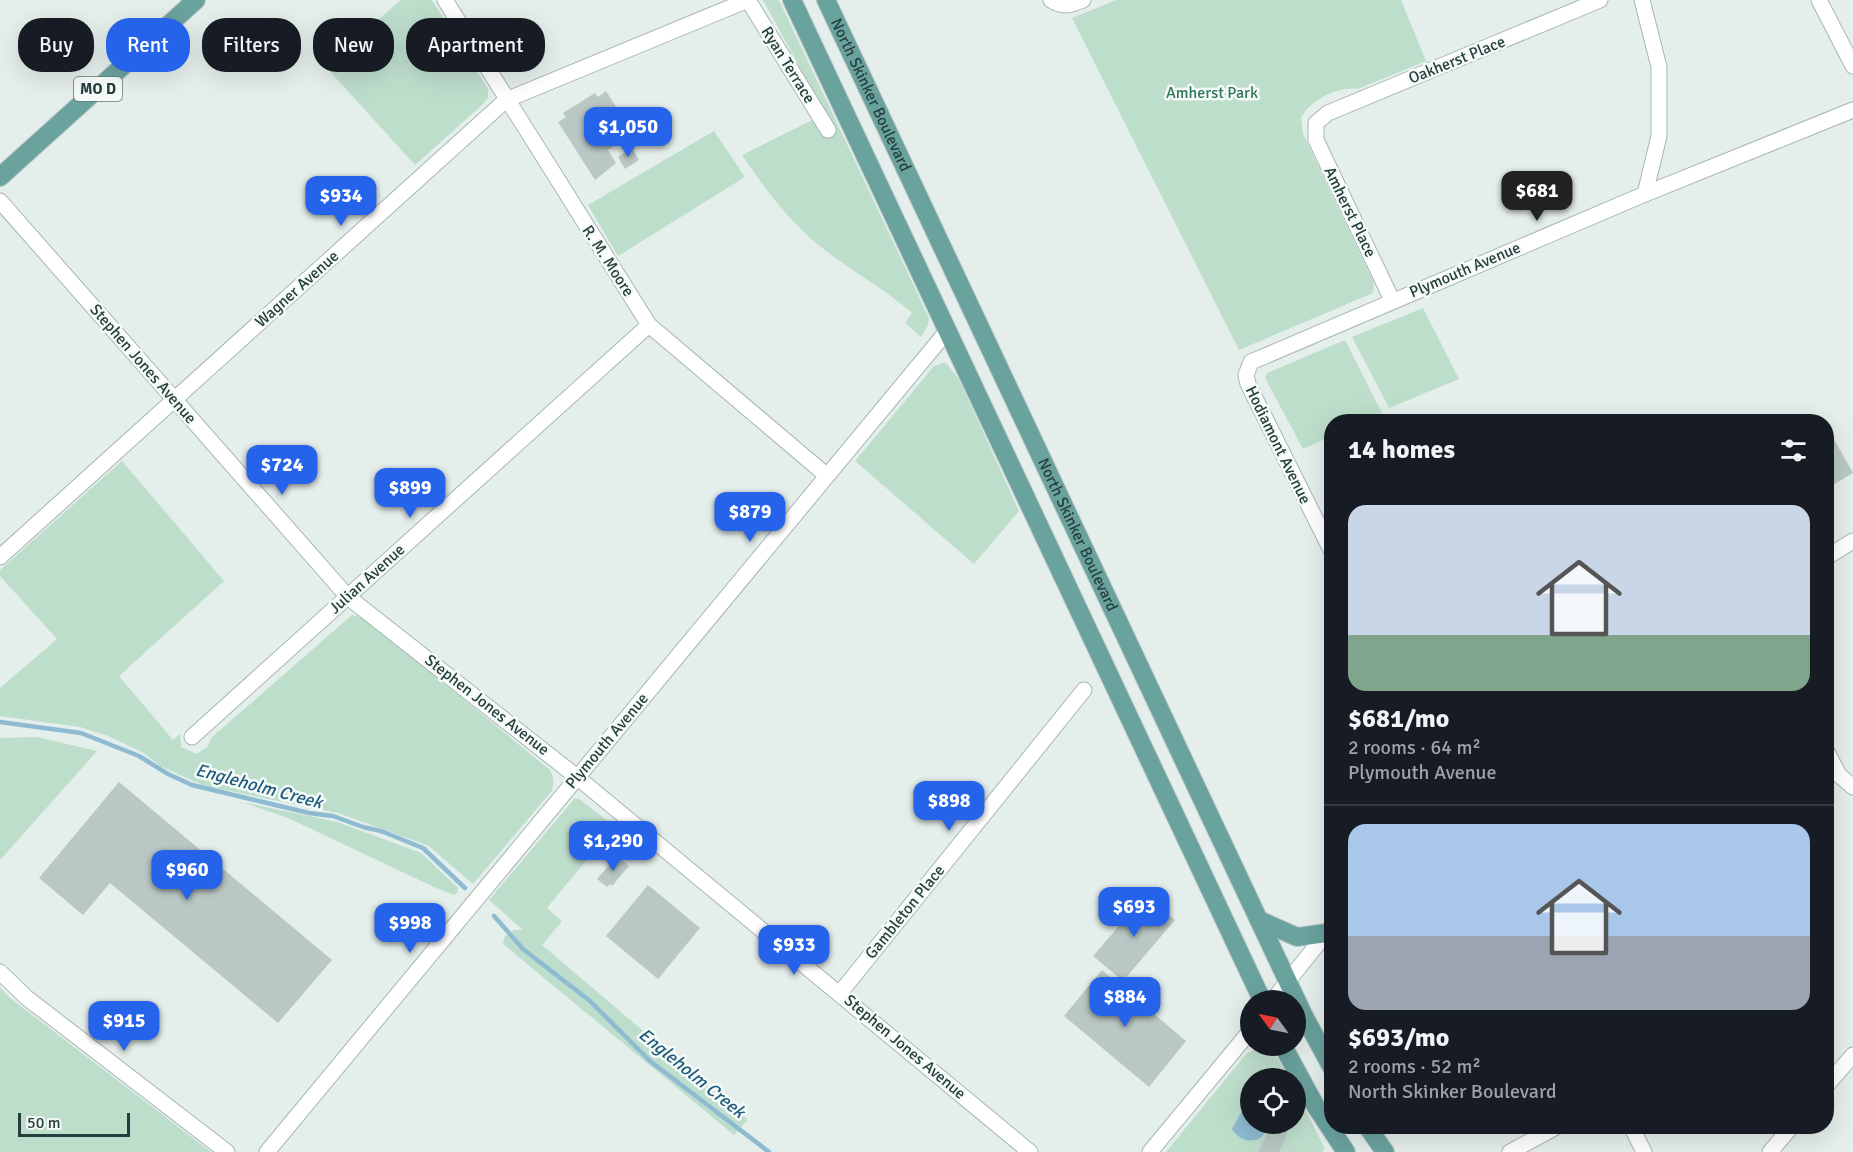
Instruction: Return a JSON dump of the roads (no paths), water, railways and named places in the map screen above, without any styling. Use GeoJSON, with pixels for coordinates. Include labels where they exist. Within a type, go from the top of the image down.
{"type":"FeatureCollection","features":[{"type":"Feature","properties":{"kind":"main road","name":"MO D"},"geometry":{"type":"LineString","coordinates":[[0,177],[196,0]]}},
{"type":"Feature","properties":{"kind":"main road","name":"North Skinker Boulevard"},"geometry":{"type":"LineString","coordinates":[[792,0],[1257,990]]}},
{"type":"Feature","properties":{"kind":"main road","name":"North Skinker Boulevard"},"geometry":{"type":"LineString","coordinates":[[826,0],[1287,981],[1324,1053]]}},
{"type":"Feature","properties":{"kind":"main road"},"geometry":{"type":"LineString","coordinates":[[1259,920],[1297,937],[1324,930]]}},
{"type":"Feature","properties":{"kind":"main road"},"geometry":{"type":"LineString","coordinates":[[1289,1056],[1324,1118]]}},
{"type":"Feature","properties":{"kind":"main road"},"geometry":{"type":"LineString","coordinates":[[1335,1134],[1346,1152]]}},
{"type":"Feature","properties":{"kind":"main road"},"geometry":{"type":"LineString","coordinates":[[1373,1134],[1385,1152]]}},
{"type":"Feature","properties":{"kind":"street","name":"R. M. Moore"},"geometry":{"type":"LineString","coordinates":[[445,0],[650,326],[826,475]]}},
{"type":"Feature","properties":{"kind":"street","name":"Wagner Avenue"},"geometry":{"type":"LineString","coordinates":[[0,557],[506,100],[748,0]]}},
{"type":"Feature","properties":{"kind":"street","name":"Ryan Terrace"},"geometry":{"type":"LineString","coordinates":[[748,0],[828,130]]}},
{"type":"Feature","properties":{"kind":"street"},"geometry":{"type":"LineString","coordinates":[[1055,3],[1072,5],[1083,0]]}},
{"type":"Feature","properties":{"kind":"street","name":"Oakherst Place"},"geometry":{"type":"LineString","coordinates":[[1316,123],[1328,113],[1600,0]]}},
{"type":"Feature","properties":{"kind":"street"},"geometry":{"type":"LineString","coordinates":[[1642,0],[1659,67],[1659,136],[1645,194]]}},
{"type":"Feature","properties":{"kind":"street"},"geometry":{"type":"LineString","coordinates":[[1818,0],[1853,66]]}},
{"type":"Feature","properties":{"kind":"street","name":"Plymouth Avenue"},"geometry":{"type":"LineString","coordinates":[[1247,368],[1257,357],[1645,194],[1853,110]]}},
{"type":"Feature","properties":{"kind":"street","name":"Amherst Place"},"geometry":{"type":"LineString","coordinates":[[1316,123],[1316,140],[1392,300]]}},
{"type":"Feature","properties":{"kind":"street","name":"Stephen Jones Avenue"},"geometry":{"type":"LineString","coordinates":[[0,201],[348,597],[578,777],[1030,1152]]}},
{"type":"Feature","properties":{"kind":"street","name":"Julian Avenue"},"geometry":{"type":"LineString","coordinates":[[192,737],[650,326]]}},
{"type":"Feature","properties":{"kind":"street","name":"Plymouth Avenue"},"geometry":{"type":"LineString","coordinates":[[267,1152],[948,330]]}},
{"type":"Feature","properties":{"kind":"street","name":"Hodiamont Avenue"},"geometry":{"type":"LineString","coordinates":[[1247,368],[1248,384],[1324,536]]}},
{"type":"Feature","properties":{"kind":"street"},"geometry":{"type":"LineString","coordinates":[[1834,553],[1853,541]]}},
{"type":"Feature","properties":{"kind":"street","name":"Gambleton Place"},"geometry":{"type":"LineString","coordinates":[[840,993],[1084,690]]}},
{"type":"Feature","properties":{"kind":"street"},"geometry":{"type":"LineString","coordinates":[[1834,765],[1839,775],[1853,787]]}},
{"type":"Feature","properties":{"kind":"street"},"geometry":{"type":"LineString","coordinates":[[1834,780],[1839,775]]}},
{"type":"Feature","properties":{"kind":"street"},"geometry":{"type":"LineString","coordinates":[[1280,990],[1324,935]]}},
{"type":"Feature","properties":{"kind":"street"},"geometry":{"type":"LineString","coordinates":[[0,972],[27,998],[227,1152]]}},
{"type":"Feature","properties":{"kind":"street"},"geometry":{"type":"LineString","coordinates":[[1150,1152],[1240,1043]]}},
{"type":"Feature","properties":{"kind":"street"},"geometry":{"type":"LineString","coordinates":[[1834,1077],[1853,1055]]}},
{"type":"Feature","properties":{"kind":"street"},"geometry":{"type":"LineString","coordinates":[[1510,1152],[1543,1134]]}},
{"type":"Feature","properties":{"kind":"street"},"geometry":{"type":"LineString","coordinates":[[1635,1134],[1644,1152]]}},
{"type":"Feature","properties":{"kind":"street"},"geometry":{"type":"LineString","coordinates":[[1770,1152],[1785,1134]]}},
{"type":"Feature","properties":{"kind":"water"},"geometry":{"type":"Polygon","coordinates":[[[1240,1114],[1240,1134],[1264,1134],[1262,1137],[1249,1140],[1241,1138],[1232,1129],[1240,1114]]]}},
{"type":"Feature","properties":{"kind":"waterway","name":"Engleholm Creek"},"geometry":{"type":"LineString","coordinates":[[0,722],[81,733],[139,756],[168,774],[192,785],[309,813],[333,816],[381,831],[423,848],[465,888]]}},
{"type":"Feature","properties":{"kind":"waterway","name":"Engleholm Creek"},"geometry":{"type":"LineString","coordinates":[[494,916],[523,949],[590,1001],[650,1061],[769,1152]]}},
{"type":"Feature","properties":{"kind":"park label","name":"Amherst Park"},"geometry":{"type":"Point","coordinates":[1212,93]}}]}
